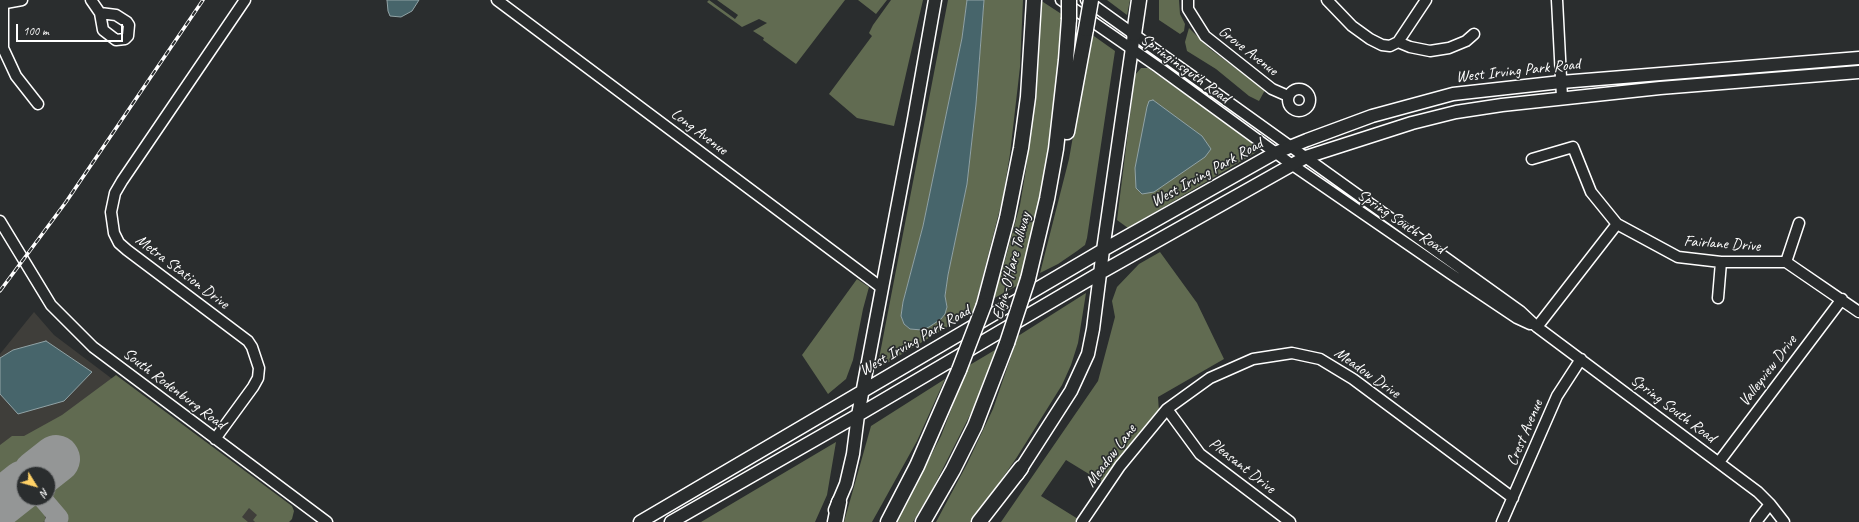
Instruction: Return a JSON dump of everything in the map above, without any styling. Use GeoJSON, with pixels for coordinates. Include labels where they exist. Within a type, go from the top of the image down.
{"type":"FeatureCollection","features":[{"type":"Feature","properties":{"kind":"highway"},"geometry":{"type":"LineString","coordinates":[[1028,0],[1033,35]]}},
{"type":"Feature","properties":{"kind":"highway","name":"Elgin-O'Hare Tollway"},"geometry":{"type":"LineString","coordinates":[[888,522],[917,466],[959,370],[984,305],[1014,186],[1028,97],[1034,0]]}},
{"type":"Feature","properties":{"kind":"highway","name":"Elgin-O'Hare Tollway"},"geometry":{"type":"LineString","coordinates":[[924,522],[953,470],[975,426],[1007,343],[1028,279],[1047,199],[1062,99],[1069,19],[1069,0]]}},
{"type":"Feature","properties":{"kind":"highway"},"geometry":{"type":"LineString","coordinates":[[1047,199],[1058,175],[1091,0]]}},
{"type":"Feature","properties":{"kind":"highway"},"geometry":{"type":"LineString","coordinates":[[1134,34],[1139,0]]}},
{"type":"Feature","properties":{"kind":"highway"},"geometry":{"type":"LineString","coordinates":[[979,522],[1021,468]]}},
{"type":"Feature","properties":{"kind":"highway"},"geometry":{"type":"LineString","coordinates":[[835,522],[840,502]]}},
{"type":"Feature","properties":{"kind":"main road"},"geometry":{"type":"LineString","coordinates":[[828,522],[840,502],[853,454],[858,415],[864,390],[914,119],[934,0]]}},
{"type":"Feature","properties":{"kind":"main road"},"geometry":{"type":"LineString","coordinates":[[988,522],[1071,391],[1083,368],[1088,354],[1093,330],[1134,34]]}},
{"type":"Feature","properties":{"kind":"main road","name":"West Irving Park Road"},"geometry":{"type":"LineString","coordinates":[[640,522],[1103,250],[1291,146],[1372,116],[1453,94],[1561,82],[1859,58]]}},
{"type":"Feature","properties":{"kind":"main road","name":"West Irving Park Road"},"geometry":{"type":"LineString","coordinates":[[671,522],[858,415],[1100,273],[1291,164],[1306,157],[1412,123],[1456,112],[1562,98],[1859,72]]}},
{"type":"Feature","properties":{"kind":"street"},"geometry":{"type":"LineString","coordinates":[[22,0],[1,4],[3,48],[16,76],[38,104]]}},
{"type":"Feature","properties":{"kind":"street"},"geometry":{"type":"LineString","coordinates":[[91,0],[100,13]]}},
{"type":"Feature","properties":{"kind":"street","name":"Metra Station Drive"},"geometry":{"type":"LineString","coordinates":[[215,439],[258,378],[259,368],[252,347],[248,340],[127,250],[114,233],[111,212],[115,193],[122,181],[245,0]]}},
{"type":"Feature","properties":{"kind":"street","name":"Long Avenue"},"geometry":{"type":"LineString","coordinates":[[497,0],[882,288]]}},
{"type":"Feature","properties":{"kind":"street","name":"Springinsguth Road"},"geometry":{"type":"LineString","coordinates":[[1061,0],[1132,48],[1291,164]]}},
{"type":"Feature","properties":{"kind":"street","name":"Springinsguth Road"},"geometry":{"type":"LineString","coordinates":[[1086,0],[1306,157]]}},
{"type":"Feature","properties":{"kind":"street","name":"Grove Avenue"},"geometry":{"type":"LineString","coordinates":[[1188,0],[1188,9],[1205,36],[1272,89],[1288,96]]}},
{"type":"Feature","properties":{"kind":"street"},"geometry":{"type":"LineString","coordinates":[[1327,0],[1352,26],[1370,39],[1382,45],[1390,46],[1398,42],[1426,0]]}},
{"type":"Feature","properties":{"kind":"street"},"geometry":{"type":"LineString","coordinates":[[1554,1],[1562,98]]}},
{"type":"Feature","properties":{"kind":"street"},"geometry":{"type":"LineString","coordinates":[[1398,42],[1410,47],[1430,51],[1466,41],[1474,34]]}},
{"type":"Feature","properties":{"kind":"street","name":"Fairlane Drive"},"geometry":{"type":"LineString","coordinates":[[1532,159],[1573,147],[1591,192],[1617,224],[1678,257],[1720,262],[1786,262]]}},
{"type":"Feature","properties":{"kind":"street","name":"Spring South Road"},"geometry":{"type":"LineString","coordinates":[[1306,157],[1520,311],[1537,327],[1719,462],[1770,504],[1784,522]]}},
{"type":"Feature","properties":{"kind":"street","name":"Spring South Road"},"geometry":{"type":"LineString","coordinates":[[1291,164],[1510,313],[1537,327]]}},
{"type":"Feature","properties":{"kind":"street","name":"South Rodenburg Road"},"geometry":{"type":"LineString","coordinates":[[0,221],[51,306],[92,347],[327,522]]}},
{"type":"Feature","properties":{"kind":"street"},"geometry":{"type":"LineString","coordinates":[[1799,223],[1786,262],[1859,312]]}},
{"type":"Feature","properties":{"kind":"street"},"geometry":{"type":"LineString","coordinates":[[1537,327],[1617,224]]}},
{"type":"Feature","properties":{"kind":"street"},"geometry":{"type":"LineString","coordinates":[[1718,298],[1720,262]]}},
{"type":"Feature","properties":{"kind":"street","name":"Valleyview Drive"},"geometry":{"type":"LineString","coordinates":[[1719,462],[1842,299]]}},
{"type":"Feature","properties":{"kind":"street","name":"Meadow Drive"},"geometry":{"type":"LineString","coordinates":[[1167,409],[1210,378],[1253,359],[1292,353],[1320,359],[1353,379],[1513,498]]}},
{"type":"Feature","properties":{"kind":"street","name":"Crest Avenue"},"geometry":{"type":"LineString","coordinates":[[1502,522],[1557,396],[1581,359]]}},
{"type":"Feature","properties":{"kind":"street","name":"Meadow Lane"},"geometry":{"type":"LineString","coordinates":[[1082,522],[1120,466],[1167,409]]}},
{"type":"Feature","properties":{"kind":"street","name":"Pleasant Drive"},"geometry":{"type":"LineString","coordinates":[[1167,409],[1200,454],[1290,522]]}},
{"type":"Feature","properties":{"kind":"street"},"geometry":{"type":"LineString","coordinates":[[1756,522],[1770,504]]}},
{"type":"Feature","properties":{"kind":"shaded area"},"geometry":{"type":"Polygon","coordinates":[[[34,312],[54,335],[111,378],[276,522],[0,522],[0,354],[34,312]]]}},
{"type":"Feature","properties":{"kind":"green space"},"geometry":{"type":"Polygon","coordinates":[[[709,0],[735,19],[738,15],[717,0],[845,0],[796,64],[753,31],[767,23],[759,19],[742,27],[707,2],[709,0]]]}},
{"type":"Feature","properties":{"kind":"green space"},"geometry":{"type":"Polygon","coordinates":[[[858,0],[887,0],[876,14],[858,0]]]}},
{"type":"Feature","properties":{"kind":"green space"},"geometry":{"type":"Polygon","coordinates":[[[891,0],[923,0],[894,126],[857,118],[829,94],[872,36],[869,33],[873,25],[891,0]]]}},
{"type":"Feature","properties":{"kind":"green space"},"geometry":{"type":"Polygon","coordinates":[[[948,0],[967,0],[962,38],[923,226],[903,302],[901,316],[904,324],[910,329],[922,330],[929,327],[941,319],[945,314],[947,307],[945,296],[948,275],[967,184],[976,104],[984,0],[1023,0],[1020,67],[1010,154],[1003,197],[974,311],[877,369],[948,0]]]}},
{"type":"Feature","properties":{"kind":"green space"},"geometry":{"type":"Polygon","coordinates":[[[1040,0],[1063,15],[1052,139],[1042,193],[1020,284],[991,300],[1004,264],[1020,205],[1026,169],[1036,96],[1040,0]]]}},
{"type":"Feature","properties":{"kind":"green space"},"geometry":{"type":"Polygon","coordinates":[[[1107,0],[1130,0],[1127,15],[1107,0]]]}},
{"type":"Feature","properties":{"kind":"green space"},"geometry":{"type":"Polygon","coordinates":[[[1159,0],[1179,0],[1180,14],[1185,24],[1184,31],[1180,34],[1159,20],[1159,0]]]}},
{"type":"Feature","properties":{"kind":"green space"},"geometry":{"type":"Polygon","coordinates":[[[1189,28],[1210,49],[1265,90],[1259,101],[1249,96],[1216,69],[1187,51],[1185,42],[1189,28]]]}},
{"type":"Feature","properties":{"kind":"green space"},"geometry":{"type":"Polygon","coordinates":[[[1091,34],[1115,51],[1087,238],[1085,245],[1077,251],[1058,264],[1040,273],[1069,159],[1091,34]]]}},
{"type":"Feature","properties":{"kind":"green space"},"geometry":{"type":"Polygon","coordinates":[[[1141,68],[1148,68],[1257,145],[1259,149],[1255,153],[1128,228],[1117,220],[1135,75],[1141,68]]]}},
{"type":"Feature","properties":{"kind":"green space"},"geometry":{"type":"Polygon","coordinates":[[[1160,252],[1197,303],[1224,359],[1158,397],[1159,412],[1102,482],[1066,460],[1041,496],[1078,519],[1075,522],[1001,522],[1098,381],[1115,317],[1112,301],[1117,287],[1139,264],[1160,252]]]}},
{"type":"Feature","properties":{"kind":"green space"},"geometry":{"type":"Polygon","coordinates":[[[857,279],[869,287],[853,360],[846,379],[828,394],[802,355],[857,279]]]}},
{"type":"Feature","properties":{"kind":"green space"},"geometry":{"type":"Polygon","coordinates":[[[1086,293],[1078,343],[1071,365],[1062,385],[1017,457],[972,522],[936,522],[967,464],[993,409],[1018,336],[1086,293]]]}},
{"type":"Feature","properties":{"kind":"green space"},"geometry":{"type":"Polygon","coordinates":[[[1000,347],[973,409],[932,490],[913,522],[897,522],[941,436],[968,366],[1000,347]]]}},
{"type":"Feature","properties":{"kind":"green space"},"geometry":{"type":"Polygon","coordinates":[[[116,375],[292,506],[294,511],[292,519],[289,522],[255,522],[253,520],[257,515],[249,508],[242,517],[248,522],[68,522],[56,506],[56,480],[69,470],[49,444],[21,466],[16,466],[16,470],[0,482],[0,445],[12,436],[24,436],[62,415],[116,375]]]}},
{"type":"Feature","properties":{"kind":"green space"},"geometry":{"type":"Polygon","coordinates":[[[945,379],[917,441],[872,522],[844,522],[871,426],[945,379]]]}},
{"type":"Feature","properties":{"kind":"green space"},"geometry":{"type":"Polygon","coordinates":[[[836,442],[827,495],[815,522],[701,522],[836,442]]]}},
{"type":"Feature","properties":{"kind":"green space"},"geometry":{"type":"Polygon","coordinates":[[[23,506],[40,506],[45,513],[45,521],[43,522],[2,522],[23,506]]]}},
{"type":"Feature","properties":{"kind":"water"},"geometry":{"type":"Polygon","coordinates":[[[387,0],[419,0],[412,11],[401,17],[390,16],[387,0]]]}},
{"type":"Feature","properties":{"kind":"water"},"geometry":{"type":"Polygon","coordinates":[[[967,0],[984,0],[976,104],[967,184],[948,275],[945,296],[947,307],[945,314],[941,319],[929,327],[922,330],[910,329],[904,324],[901,316],[903,302],[923,226],[962,38],[967,0]]]}},
{"type":"Feature","properties":{"kind":"water"},"geometry":{"type":"Polygon","coordinates":[[[1153,100],[1202,136],[1211,149],[1205,157],[1154,192],[1142,194],[1136,188],[1135,168],[1147,107],[1149,101],[1153,100]]]}},
{"type":"Feature","properties":{"kind":"water"},"geometry":{"type":"Polygon","coordinates":[[[46,341],[92,372],[64,401],[18,414],[0,394],[0,358],[13,350],[46,341]]]}},
{"type":"Feature","properties":{"kind":"taxiway"},"geometry":{"type":"LineString","coordinates":[[49,506],[59,518],[54,522]]}},
{"type":"Feature","properties":{"kind":"runway"},"geometry":{"type":"LineString","coordinates":[[47,466],[56,459]]}},
{"type":"Feature","properties":{"kind":"runway"},"geometry":{"type":"LineString","coordinates":[[0,503],[16,490]]}},
{"type":"Feature","properties":{"kind":"railway"},"geometry":{"type":"LineString","coordinates":[[0,291],[66,202],[203,0]]}}]}
